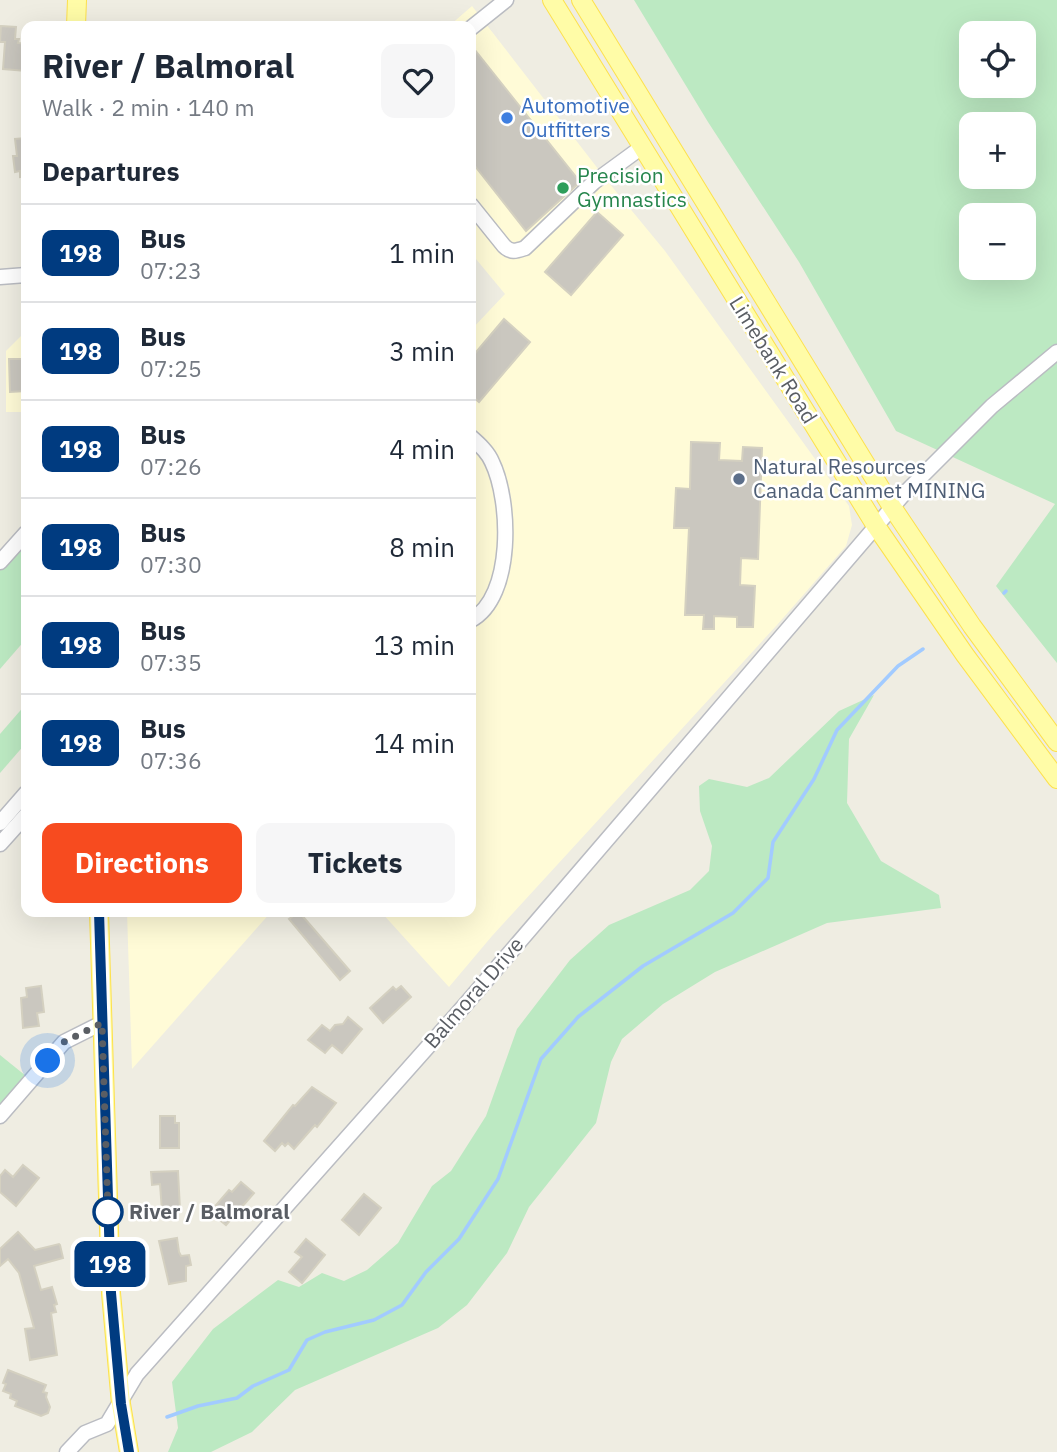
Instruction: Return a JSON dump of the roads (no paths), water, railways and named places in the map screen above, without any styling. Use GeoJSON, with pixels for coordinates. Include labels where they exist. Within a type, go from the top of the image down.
{"type":"FeatureCollection","features":[{"type":"Feature","properties":{"kind":"main road"},"geometry":{"type":"LineString","coordinates":[[76,21],[77,0]]}},
{"type":"Feature","properties":{"kind":"main road","name":"Limebank Road"},"geometry":{"type":"LineString","coordinates":[[552,0],[876,526],[965,655],[1057,779]]}},
{"type":"Feature","properties":{"kind":"main road","name":"Limebank Road"},"geometry":{"type":"LineString","coordinates":[[580,0],[892,507],[972,626],[1057,742]]}},
{"type":"Feature","properties":{"kind":"main road"},"geometry":{"type":"LineString","coordinates":[[99,917],[111,1293],[121,1404],[129,1452]]}},
{"type":"Feature","properties":{"kind":"street"},"geometry":{"type":"LineString","coordinates":[[476,24],[506,0]]}},
{"type":"Feature","properties":{"kind":"street"},"geometry":{"type":"LineString","coordinates":[[476,211],[509,250],[525,248],[594,182],[642,147]]}},
{"type":"Feature","properties":{"kind":"street"},"geometry":{"type":"LineString","coordinates":[[0,277],[21,275]]}},
{"type":"Feature","properties":{"kind":"street","name":"Balmoral Drive"},"geometry":{"type":"LineString","coordinates":[[67,1452],[85,1433],[107,1424],[137,1374],[465,1004],[892,507],[992,406],[1057,352]]}},
{"type":"Feature","properties":{"kind":"street"},"geometry":{"type":"LineString","coordinates":[[476,442],[493,464],[502,501],[505,540],[503,566],[497,589],[487,607],[476,616]]}},
{"type":"Feature","properties":{"kind":"street"},"geometry":{"type":"LineString","coordinates":[[0,562],[21,539]]}},
{"type":"Feature","properties":{"kind":"street"},"geometry":{"type":"LineString","coordinates":[[0,823],[21,799]]}},
{"type":"Feature","properties":{"kind":"street"},"geometry":{"type":"LineString","coordinates":[[0,844],[21,821]]}},
{"type":"Feature","properties":{"kind":"street"},"geometry":{"type":"LineString","coordinates":[[0,1116],[64,1042],[102,1023]]}},
{"type":"Feature","properties":{"kind":"waterway"},"geometry":{"type":"LineString","coordinates":[[167,1417],[198,1406],[237,1398],[253,1386],[289,1370],[307,1340],[325,1332],[374,1320],[402,1305],[426,1272],[459,1239],[498,1179],[541,1059],[578,1017],[643,966],[733,913],[768,878],[773,842],[814,779],[837,730],[898,666],[923,649]]}},
{"type":"Feature","properties":{"kind":"place","name":"Automotive Outfitters"},"geometry":{"type":"Point","coordinates":[507,118]}},
{"type":"Feature","properties":{"kind":"place","name":"Precision Gymnastics"},"geometry":{"type":"Point","coordinates":[563,188]}},
{"type":"Feature","properties":{"kind":"place","name":"Natural Resources Canada Canmet MINING"},"geometry":{"type":"Point","coordinates":[739,479]}},
{"type":"Feature","properties":{"kind":"place","name":"River / Balmoral"},"geometry":{"type":"Point","coordinates":[108,1212]}}]}
